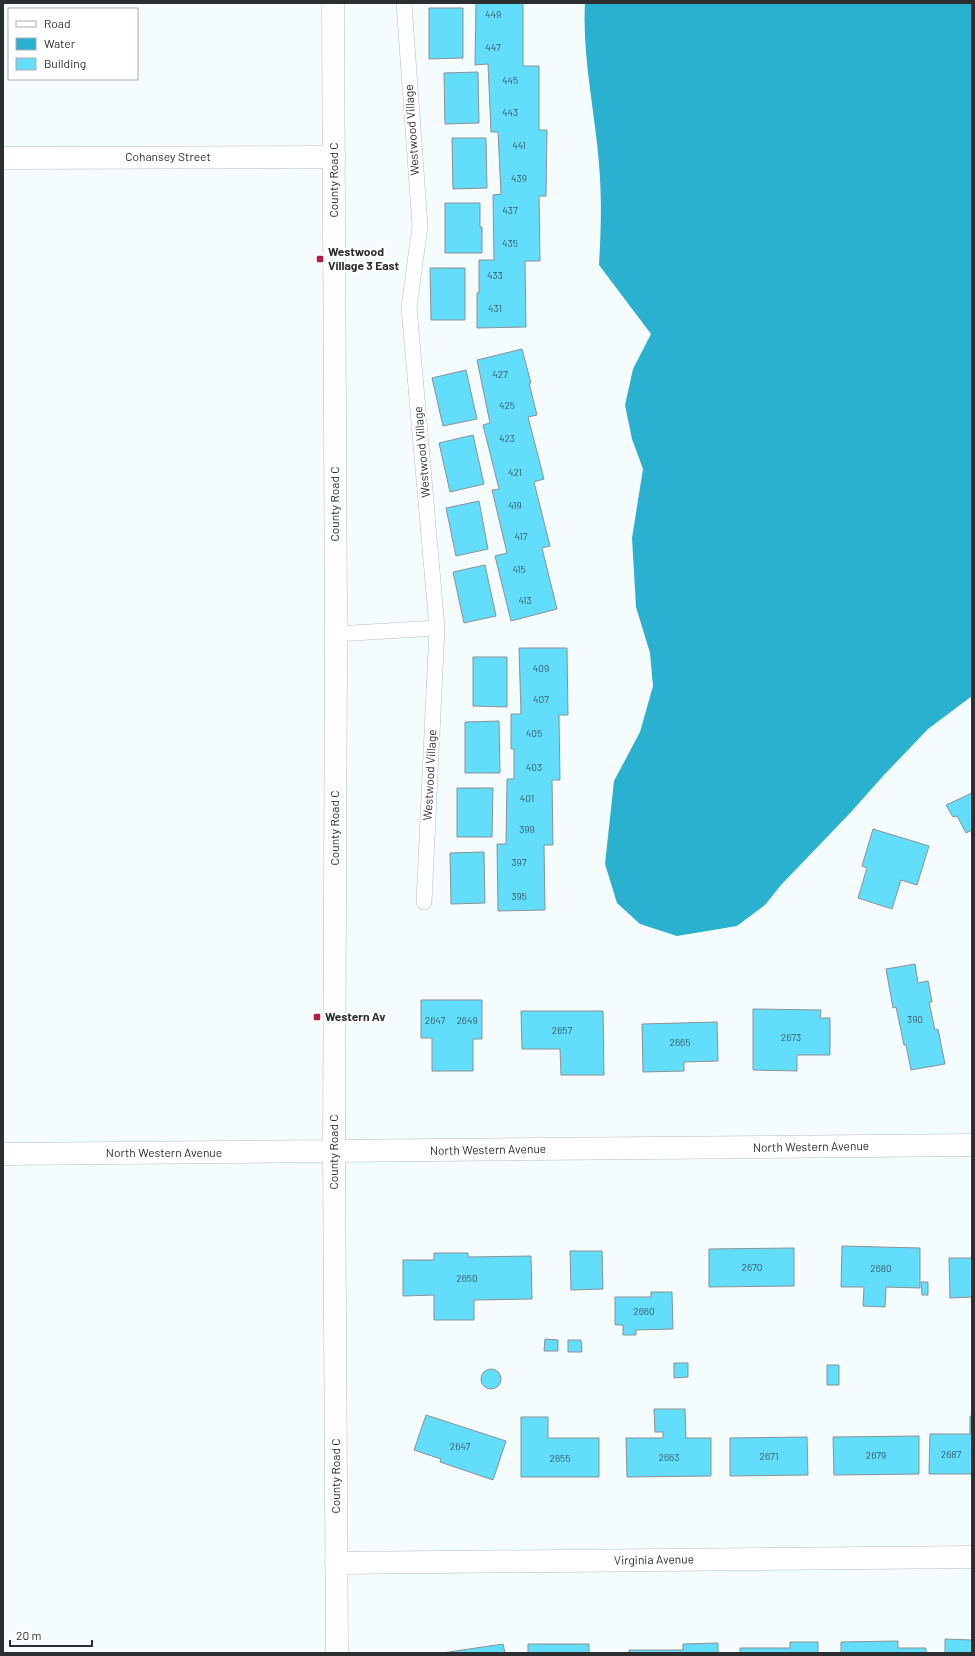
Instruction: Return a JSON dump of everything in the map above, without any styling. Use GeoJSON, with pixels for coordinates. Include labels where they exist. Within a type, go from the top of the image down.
{"type":"FeatureCollection","features":[{"type":"Feature","properties":{"kind":"street","name":"County Road C"},"geometry":{"type":"LineString","coordinates":[[333,3],[336,634],[334,1152],[337,1653]]}},
{"type":"Feature","properties":{"kind":"street","name":"Cohansey Street"},"geometry":{"type":"LineString","coordinates":[[3,158],[334,157]]}},
{"type":"Feature","properties":{"kind":"street","name":"North Western Avenue"},"geometry":{"type":"LineString","coordinates":[[3,1154],[972,1145]]}},
{"type":"Feature","properties":{"kind":"street","name":"Virginia Avenue"},"geometry":{"type":"LineString","coordinates":[[336,1563],[972,1557]]}},
{"type":"Feature","properties":{"kind":"lane","name":"Westwood Village"},"geometry":{"type":"LineString","coordinates":[[404,3],[420,226],[409,307],[437,628],[424,902]]}},
{"type":"Feature","properties":{"kind":"lane"},"geometry":{"type":"LineString","coordinates":[[336,634],[437,628]]}},
{"type":"Feature","properties":{"kind":"water"},"geometry":{"type":"Polygon","coordinates":[[[585,3],[972,3],[972,696],[928,729],[781,885],[765,905],[737,926],[677,936],[640,924],[617,903],[605,864],[614,781],[640,732],[653,686],[650,653],[636,607],[632,538],[643,469],[632,439],[625,405],[633,369],[651,334],[599,265],[601,215],[600,177],[585,43],[585,3]]]}},
{"type":"Feature","properties":{"kind":"building"},"geometry":{"type":"Polygon","coordinates":[[[476,3],[523,3],[523,66],[539,66],[539,130],[547,130],[546,196],[539,196],[540,261],[525,261],[526,327],[477,328],[479,260],[494,260],[493,195],[501,194],[498,132],[491,132],[488,64],[475,65],[476,3]]]}},
{"type":"Feature","properties":{"kind":"building"},"geometry":{"type":"Polygon","coordinates":[[[429,8],[463,8],[463,58],[429,59],[429,8]]]}},
{"type":"Feature","properties":{"kind":"building"},"geometry":{"type":"Polygon","coordinates":[[[478,72],[479,123],[445,124],[444,73],[478,72]]]}},
{"type":"Feature","properties":{"kind":"building"},"geometry":{"type":"Polygon","coordinates":[[[452,138],[486,138],[487,188],[453,189],[452,138]]]}},
{"type":"Feature","properties":{"kind":"building"},"geometry":{"type":"Polygon","coordinates":[[[445,203],[480,203],[482,253],[445,253],[445,203]]]}},
{"type":"Feature","properties":{"kind":"building"},"geometry":{"type":"Polygon","coordinates":[[[430,268],[465,268],[465,320],[431,320],[430,268]]]}},
{"type":"Feature","properties":{"kind":"building"},"geometry":{"type":"Polygon","coordinates":[[[522,349],[531,383],[529,383],[537,415],[528,417],[544,479],[534,482],[550,546],[542,548],[557,609],[511,621],[495,556],[507,553],[492,490],[499,489],[483,425],[490,423],[477,360],[522,349]]]}},
{"type":"Feature","properties":{"kind":"building"},"geometry":{"type":"Polygon","coordinates":[[[466,370],[477,419],[443,426],[432,378],[466,370]]]}},
{"type":"Feature","properties":{"kind":"building"},"geometry":{"type":"Polygon","coordinates":[[[473,435],[484,484],[450,492],[439,443],[473,435]]]}},
{"type":"Feature","properties":{"kind":"building"},"geometry":{"type":"Polygon","coordinates":[[[479,501],[488,549],[456,556],[446,508],[479,501]]]}},
{"type":"Feature","properties":{"kind":"building"},"geometry":{"type":"Polygon","coordinates":[[[485,565],[496,616],[464,623],[453,572],[485,565]]]}},
{"type":"Feature","properties":{"kind":"building"},"geometry":{"type":"Polygon","coordinates":[[[519,648],[567,648],[568,715],[559,715],[560,780],[552,780],[553,845],[544,845],[545,910],[498,911],[497,844],[506,844],[507,779],[514,779],[514,749],[511,749],[511,714],[521,714],[519,648]]]}},
{"type":"Feature","properties":{"kind":"building"},"geometry":{"type":"Polygon","coordinates":[[[473,657],[507,657],[507,707],[473,706],[473,657]]]}},
{"type":"Feature","properties":{"kind":"building"},"geometry":{"type":"Polygon","coordinates":[[[499,721],[500,773],[465,773],[465,722],[499,721]]]}},
{"type":"Feature","properties":{"kind":"building"},"geometry":{"type":"Polygon","coordinates":[[[457,788],[493,788],[492,837],[457,837],[457,788]]]}},
{"type":"Feature","properties":{"kind":"building"},"geometry":{"type":"Polygon","coordinates":[[[972,793],[972,830],[966,833],[957,816],[953,817],[946,805],[972,793]]]}},
{"type":"Feature","properties":{"kind":"building"},"geometry":{"type":"Polygon","coordinates":[[[873,829],[929,846],[917,885],[901,880],[892,909],[858,898],[867,868],[862,866],[873,829]]]}},
{"type":"Feature","properties":{"kind":"building"},"geometry":{"type":"Polygon","coordinates":[[[484,852],[485,903],[451,904],[450,853],[484,852]]]}},
{"type":"Feature","properties":{"kind":"building"},"geometry":{"type":"Polygon","coordinates":[[[915,964],[918,983],[928,981],[932,1002],[929,1002],[935,1030],[938,1029],[945,1064],[911,1070],[896,1007],[893,1008],[886,969],[915,964]]]}},
{"type":"Feature","properties":{"kind":"building"},"geometry":{"type":"Polygon","coordinates":[[[421,1000],[482,1000],[482,1039],[473,1039],[473,1071],[432,1071],[432,1038],[421,1038],[421,1000]]]}},
{"type":"Feature","properties":{"kind":"building"},"geometry":{"type":"Polygon","coordinates":[[[753,1009],[821,1010],[820,1018],[830,1018],[830,1055],[797,1055],[797,1071],[753,1070],[753,1009]]]}},
{"type":"Feature","properties":{"kind":"building"},"geometry":{"type":"Polygon","coordinates":[[[521,1011],[603,1011],[604,1075],[561,1075],[560,1049],[522,1049],[521,1011]]]}},
{"type":"Feature","properties":{"kind":"building"},"geometry":{"type":"Polygon","coordinates":[[[717,1022],[718,1061],[684,1062],[684,1071],[643,1072],[642,1024],[717,1022]]]}},
{"type":"Feature","properties":{"kind":"building"},"geometry":{"type":"Polygon","coordinates":[[[842,1246],[920,1248],[920,1288],[886,1287],[885,1307],[863,1306],[864,1287],[841,1287],[842,1246]]]}},
{"type":"Feature","properties":{"kind":"building"},"geometry":{"type":"Polygon","coordinates":[[[794,1248],[794,1286],[709,1287],[709,1249],[794,1248]]]}},
{"type":"Feature","properties":{"kind":"building"},"geometry":{"type":"Polygon","coordinates":[[[570,1251],[602,1251],[603,1289],[571,1290],[570,1251]]]}},
{"type":"Feature","properties":{"kind":"building"},"geometry":{"type":"Polygon","coordinates":[[[434,1253],[468,1253],[468,1257],[531,1256],[532,1299],[474,1300],[474,1320],[434,1320],[434,1295],[403,1296],[403,1260],[434,1260],[434,1253]]]}},
{"type":"Feature","properties":{"kind":"building"},"geometry":{"type":"Polygon","coordinates":[[[949,1258],[972,1258],[972,1297],[950,1298],[949,1258]]]}},
{"type":"Feature","properties":{"kind":"building"},"geometry":{"type":"Polygon","coordinates":[[[921,1282],[928,1282],[928,1295],[922,1295],[921,1282]]]}},
{"type":"Feature","properties":{"kind":"building"},"geometry":{"type":"Polygon","coordinates":[[[651,1292],[672,1292],[673,1329],[636,1330],[636,1335],[623,1335],[623,1325],[615,1325],[615,1297],[651,1297],[651,1292]]]}},
{"type":"Feature","properties":{"kind":"building"},"geometry":{"type":"Polygon","coordinates":[[[545,1339],[558,1340],[558,1351],[544,1351],[545,1339]]]}},
{"type":"Feature","properties":{"kind":"building"},"geometry":{"type":"Polygon","coordinates":[[[568,1340],[581,1340],[582,1352],[568,1352],[568,1340]]]}},
{"type":"Feature","properties":{"kind":"building"},"geometry":{"type":"Polygon","coordinates":[[[674,1363],[688,1363],[688,1377],[674,1378],[674,1363]]]}},
{"type":"Feature","properties":{"kind":"building"},"geometry":{"type":"Polygon","coordinates":[[[827,1365],[839,1365],[839,1385],[827,1385],[827,1365]]]}},
{"type":"Feature","properties":{"kind":"building"},"geometry":{"type":"Polygon","coordinates":[[[487,1369],[495,1369],[501,1375],[501,1383],[495,1389],[487,1389],[481,1383],[481,1375],[487,1369]]]}},
{"type":"Feature","properties":{"kind":"building"},"geometry":{"type":"Polygon","coordinates":[[[654,1409],[685,1409],[686,1438],[711,1438],[711,1476],[627,1477],[626,1438],[663,1438],[663,1432],[655,1432],[654,1409]]]}},
{"type":"Feature","properties":{"kind":"building"},"geometry":{"type":"Polygon","coordinates":[[[426,1415],[506,1441],[493,1480],[440,1462],[441,1459],[414,1450],[426,1415]]]}},
{"type":"Feature","properties":{"kind":"building"},"geometry":{"type":"Polygon","coordinates":[[[970,1416],[972,1416],[972,1474],[929,1474],[930,1434],[970,1434],[970,1416]]]}},
{"type":"Feature","properties":{"kind":"building"},"geometry":{"type":"Polygon","coordinates":[[[521,1417],[548,1417],[548,1438],[599,1438],[599,1477],[521,1477],[521,1417]]]}},
{"type":"Feature","properties":{"kind":"building"},"geometry":{"type":"Polygon","coordinates":[[[919,1436],[919,1474],[834,1475],[833,1437],[919,1436]]]}},
{"type":"Feature","properties":{"kind":"building"},"geometry":{"type":"Polygon","coordinates":[[[807,1437],[808,1475],[730,1476],[730,1438],[807,1437]]]}},
{"type":"Feature","properties":{"kind":"building"},"geometry":{"type":"Polygon","coordinates":[[[945,1639],[972,1640],[972,1653],[945,1653],[945,1639]]]}},
{"type":"Feature","properties":{"kind":"building"},"geometry":{"type":"Polygon","coordinates":[[[898,1641],[898,1648],[926,1648],[926,1653],[841,1653],[841,1642],[898,1641]]]}},
{"type":"Feature","properties":{"kind":"building"},"geometry":{"type":"Polygon","coordinates":[[[790,1642],[818,1642],[818,1653],[740,1653],[740,1648],[790,1648],[790,1642]]]}},
{"type":"Feature","properties":{"kind":"building"},"geometry":{"type":"Polygon","coordinates":[[[718,1643],[718,1653],[629,1653],[629,1650],[683,1650],[683,1644],[718,1643]]]}},
{"type":"Feature","properties":{"kind":"building"},"geometry":{"type":"Polygon","coordinates":[[[503,1644],[505,1653],[442,1653],[503,1644]]]}},
{"type":"Feature","properties":{"kind":"building"},"geometry":{"type":"Polygon","coordinates":[[[528,1644],[589,1644],[589,1653],[528,1653],[528,1644]]]}},
{"type":"Feature","properties":{"kind":"place","name":"Westwood Village 3 East"},"geometry":{"type":"Point","coordinates":[320,259]}},
{"type":"Feature","properties":{"kind":"place","name":"Western Av"},"geometry":{"type":"Point","coordinates":[317,1017]}}]}
